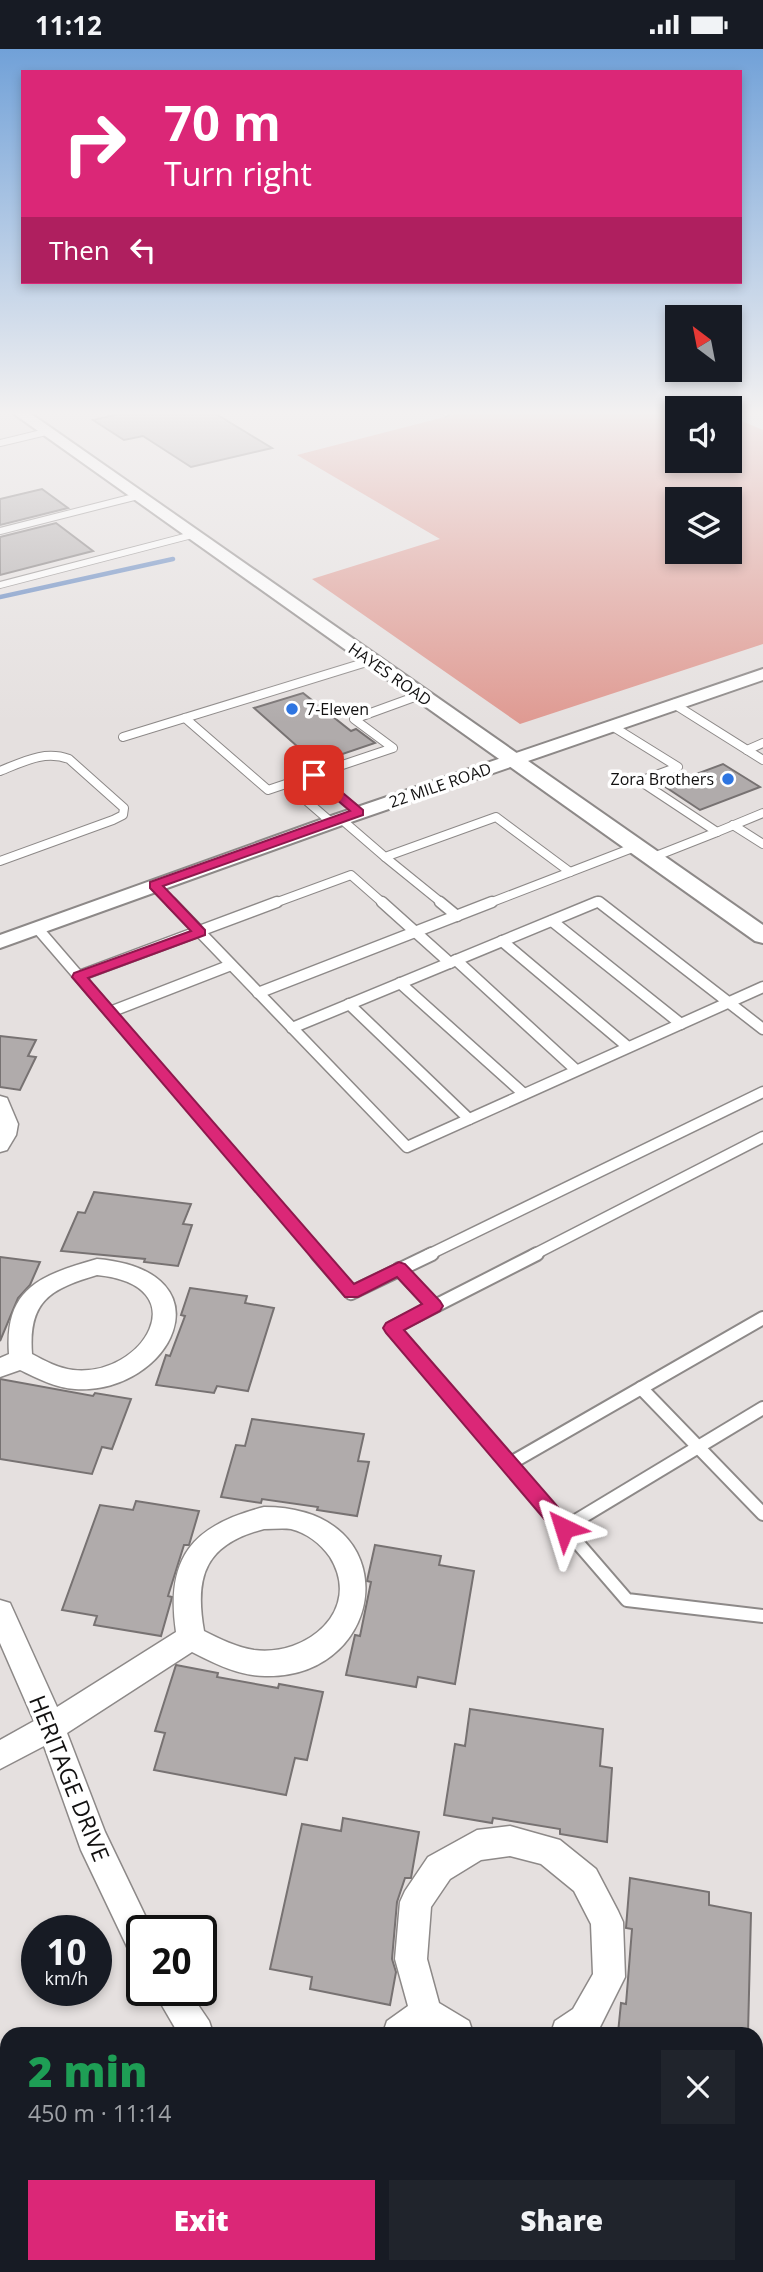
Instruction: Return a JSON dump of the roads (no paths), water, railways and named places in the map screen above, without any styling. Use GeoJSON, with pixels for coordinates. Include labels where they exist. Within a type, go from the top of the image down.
{"type":"FeatureCollection","features":[{"type":"Feature","properties":{"kind":"main road","name":"HAYES ROAD"},"geometry":{"type":"LineString","coordinates":[[164,515],[763,936]]}},
{"type":"Feature","properties":{"kind":"street","name":"22 MILE ROAD"},"geometry":{"type":"LineString","coordinates":[[0,943],[343,818],[763,674]]}},
{"type":"Feature","properties":{"kind":"street"},"geometry":{"type":"LineString","coordinates":[[0,1103],[9,1118],[6,1138],[0,1145]]}},
{"type":"Feature","properties":{"kind":"street"},"geometry":{"type":"LineString","coordinates":[[97,1268],[124,1270],[149,1282],[162,1298],[164,1328],[154,1348],[133,1366],[105,1378],[77,1380],[11,1363],[20,1317],[36,1293],[58,1277],[97,1268]]}},
{"type":"Feature","properties":{"kind":"street"},"geometry":{"type":"LineString","coordinates":[[278,1515],[304,1520],[328,1534],[343,1549],[354,1575],[354,1599],[341,1627],[319,1649],[282,1664],[246,1663],[191,1638],[187,1581],[200,1552],[228,1528],[259,1517],[278,1515]]}},
{"type":"Feature","properties":{"kind":"street","name":"HERITAGE DRIVE"},"geometry":{"type":"LineString","coordinates":[[0,1612],[51,1727],[92,1839],[128,1915]]}},
{"type":"Feature","properties":{"kind":"street"},"geometry":{"type":"LineString","coordinates":[[0,1755],[51,1727],[191,1638]]}},
{"type":"Feature","properties":{"kind":"street"},"geometry":{"type":"LineString","coordinates":[[448,2027],[426,2013],[411,1959],[416,1902],[439,1868],[477,1845],[510,1841],[549,1851],[584,1880],[607,1922],[608,1977],[585,2021],[576,2027]]}},
{"type":"Feature","properties":{"kind":"street"},"geometry":{"type":"LineString","coordinates":[[179,2006],[193,2027]]}},
{"type":"Feature","properties":{"kind":"street"},"geometry":{"type":"LineString","coordinates":[[407,2027],[426,2013]]}},
{"type":"Feature","properties":{"kind":"lane"},"geometry":{"type":"LineString","coordinates":[[0,531],[64,515]]}},
{"type":"Feature","properties":{"kind":"lane"},"geometry":{"type":"LineString","coordinates":[[0,585],[192,535]]}},
{"type":"Feature","properties":{"kind":"lane"},"geometry":{"type":"LineString","coordinates":[[123,737],[370,661]]}},
{"type":"Feature","properties":{"kind":"lane"},"geometry":{"type":"LineString","coordinates":[[185,718],[268,790],[393,748],[354,719],[420,695]]}},
{"type":"Feature","properties":{"kind":"lane"},"geometry":{"type":"LineString","coordinates":[[674,704],[763,760]]}},
{"type":"Feature","properties":{"kind":"lane"},"geometry":{"type":"LineString","coordinates":[[612,726],[677,768],[640,781],[717,832]]}},
{"type":"Feature","properties":{"kind":"lane"},"geometry":{"type":"LineString","coordinates":[[747,750],[763,743]]}},
{"type":"Feature","properties":{"kind":"lane"},"geometry":{"type":"LineString","coordinates":[[0,771],[48,754],[60,754],[124,809],[123,815],[113,820],[0,861]]}},
{"type":"Feature","properties":{"kind":"lane"},"geometry":{"type":"LineString","coordinates":[[314,775],[343,818]]}},
{"type":"Feature","properties":{"kind":"lane"},"geometry":{"type":"LineString","coordinates":[[287,784],[343,818],[385,857],[457,916]]}},
{"type":"Feature","properties":{"kind":"lane"},"geometry":{"type":"LineString","coordinates":[[258,993],[569,872],[717,832],[763,813]]}},
{"type":"Feature","properties":{"kind":"lane"},"geometry":{"type":"LineString","coordinates":[[385,857],[496,817],[569,872]]}},
{"type":"Feature","properties":{"kind":"lane"},"geometry":{"type":"LineString","coordinates":[[733,825],[763,844]]}},
{"type":"Feature","properties":{"kind":"lane"},"geometry":{"type":"LineString","coordinates":[[79,977],[351,875],[576,1070]]}},
{"type":"Feature","properties":{"kind":"lane"},"geometry":{"type":"LineString","coordinates":[[154,885],[407,1147],[763,987]]}},
{"type":"Feature","properties":{"kind":"lane"},"geometry":{"type":"LineString","coordinates":[[292,1028],[598,902],[763,1029]]}},
{"type":"Feature","properties":{"kind":"lane"},"geometry":{"type":"LineString","coordinates":[[551,921],[681,1024]]}},
{"type":"Feature","properties":{"kind":"lane"},"geometry":{"type":"LineString","coordinates":[[38,929],[351,1293],[763,1091]]}},
{"type":"Feature","properties":{"kind":"lane"},"geometry":{"type":"LineString","coordinates":[[502,941],[628,1047]]}},
{"type":"Feature","properties":{"kind":"lane"},"geometry":{"type":"LineString","coordinates":[[110,1012],[231,965]]}},
{"type":"Feature","properties":{"kind":"lane"},"geometry":{"type":"LineString","coordinates":[[400,983],[524,1094]]}},
{"type":"Feature","properties":{"kind":"lane"},"geometry":{"type":"LineString","coordinates":[[349,1005],[469,1119]]}},
{"type":"Feature","properties":{"kind":"lane"},"geometry":{"type":"LineString","coordinates":[[763,1137],[392,1328],[626,1600],[763,1616]]}},
{"type":"Feature","properties":{"kind":"lane"},"geometry":{"type":"LineString","coordinates":[[399,1269],[434,1306]]}},
{"type":"Feature","properties":{"kind":"lane"},"geometry":{"type":"LineString","coordinates":[[509,1464],[763,1318]]}},
{"type":"Feature","properties":{"kind":"lane"},"geometry":{"type":"LineString","coordinates":[[641,1388],[763,1514]]}},
{"type":"Feature","properties":{"kind":"lane"},"geometry":{"type":"LineString","coordinates":[[564,1528],[763,1408]]}},
{"type":"Feature","properties":{"kind":"waterway"},"geometry":{"type":"LineString","coordinates":[[0,597],[173,559]]}},
{"type":"Feature","properties":{"kind":"place","name":"7-Eleven"},"geometry":{"type":"Point","coordinates":[292,709]}},
{"type":"Feature","properties":{"kind":"place","name":"Zora Brothers"},"geometry":{"type":"Point","coordinates":[728,779]}}]}
